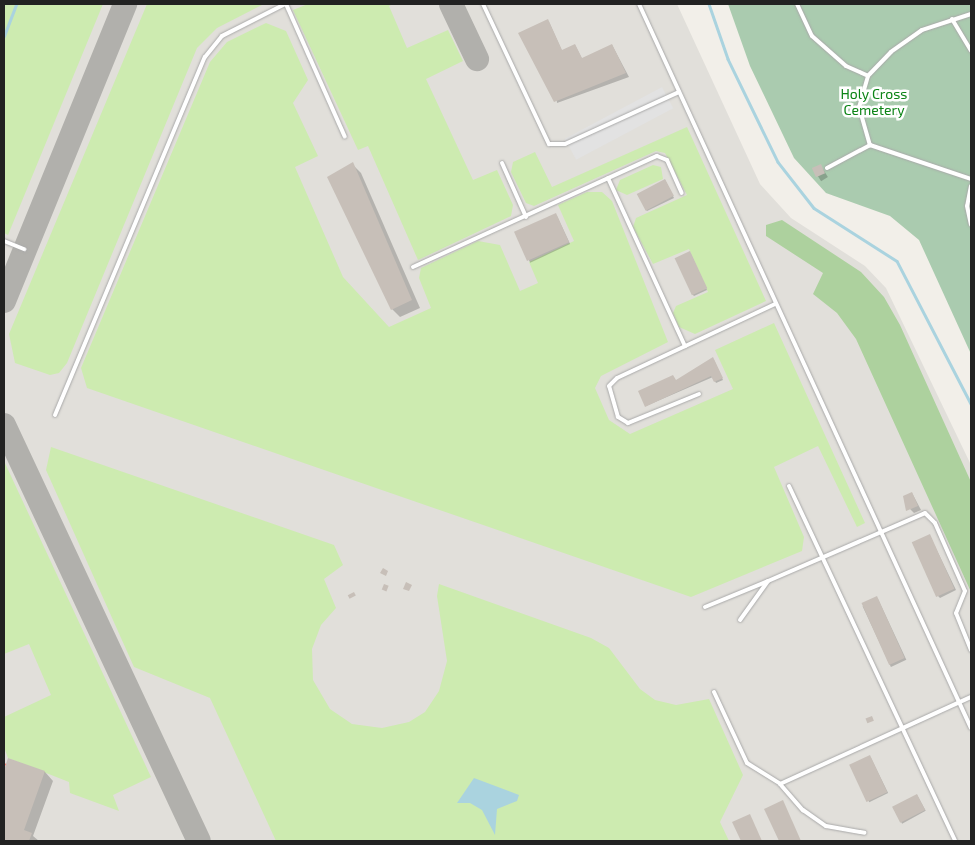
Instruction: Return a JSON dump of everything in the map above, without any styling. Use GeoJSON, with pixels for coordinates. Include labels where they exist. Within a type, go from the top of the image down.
{"type":"FeatureCollection","features":[{"type":"Feature","properties":{"kind":"lane"},"geometry":{"type":"LineString","coordinates":[[56,414],[205,57],[222,36],[285,4],[345,136]]}},
{"type":"Feature","properties":{"kind":"lane"},"geometry":{"type":"LineString","coordinates":[[483,4],[549,144],[565,144],[679,92]]}},
{"type":"Feature","properties":{"kind":"lane"},"geometry":{"type":"LineString","coordinates":[[639,4],[775,304],[881,528],[971,728]]}},
{"type":"Feature","properties":{"kind":"lane"},"geometry":{"type":"LineString","coordinates":[[797,4],[817,42],[868,76]]}},
{"type":"Feature","properties":{"kind":"lane"},"geometry":{"type":"LineString","coordinates":[[870,145],[859,107],[868,76],[905,41],[952,19],[971,14]]}},
{"type":"Feature","properties":{"kind":"lane"},"geometry":{"type":"LineString","coordinates":[[952,19],[971,51]]}},
{"type":"Feature","properties":{"kind":"lane"},"geometry":{"type":"LineString","coordinates":[[827,168],[870,145],[971,179]]}},
{"type":"Feature","properties":{"kind":"lane"},"geometry":{"type":"LineString","coordinates":[[414,266],[661,156],[682,193]]}},
{"type":"Feature","properties":{"kind":"lane"},"geometry":{"type":"LineString","coordinates":[[502,163],[526,217]]}},
{"type":"Feature","properties":{"kind":"lane"},"geometry":{"type":"LineString","coordinates":[[608,178],[685,346]]}},
{"type":"Feature","properties":{"kind":"lane"},"geometry":{"type":"LineString","coordinates":[[971,186],[967,206],[971,225]]}},
{"type":"Feature","properties":{"kind":"lane"},"geometry":{"type":"LineString","coordinates":[[4,241],[24,250]]}},
{"type":"Feature","properties":{"kind":"lane"},"geometry":{"type":"LineString","coordinates":[[699,394],[628,423],[618,417],[610,397],[609,386],[617,378],[775,304]]}},
{"type":"Feature","properties":{"kind":"lane"},"geometry":{"type":"LineString","coordinates":[[789,486],[955,841]]}},
{"type":"Feature","properties":{"kind":"lane"},"geometry":{"type":"LineString","coordinates":[[704,607],[881,528],[921,513],[930,516],[965,591],[956,613],[971,650]]}},
{"type":"Feature","properties":{"kind":"lane"},"geometry":{"type":"LineString","coordinates":[[740,620],[768,580]]}},
{"type":"Feature","properties":{"kind":"lane"},"geometry":{"type":"LineString","coordinates":[[714,692],[746,763],[780,784],[803,810],[826,826],[864,833]]}},
{"type":"Feature","properties":{"kind":"lane"},"geometry":{"type":"LineString","coordinates":[[780,784],[971,697]]}},
{"type":"Feature","properties":{"kind":"shaded area"},"geometry":{"type":"Polygon","coordinates":[[[4,4],[677,4],[760,184],[791,218],[865,266],[886,288],[971,465],[971,841],[4,841],[4,4]]]}},
{"type":"Feature","properties":{"kind":"shaded area"},"geometry":{"type":"Polygon","coordinates":[[[662,87],[673,108],[576,160],[565,139],[662,87]]]}},
{"type":"Feature","properties":{"kind":"green space"},"geometry":{"type":"Polygon","coordinates":[[[4,4],[103,4],[8,235],[4,233],[4,4]]]}},
{"type":"Feature","properties":{"kind":"green space"},"geometry":{"type":"Polygon","coordinates":[[[147,4],[264,4],[217,28],[197,48],[67,363],[59,373],[50,375],[15,363],[9,334],[147,4]]]}},
{"type":"Feature","properties":{"kind":"green space"},"geometry":{"type":"Polygon","coordinates":[[[308,4],[393,4],[389,6],[407,48],[448,30],[463,61],[426,79],[473,180],[497,170],[513,205],[511,216],[418,260],[368,146],[358,150],[293,10],[308,4]]]}},
{"type":"Feature","properties":{"kind":"green space","name":"Holy Cross Cemetery"},"geometry":{"type":"Polygon","coordinates":[[[728,4],[971,4],[971,354],[919,240],[890,216],[826,193],[794,158],[750,66],[728,4]]]}},
{"type":"Feature","properties":{"kind":"green space"},"geometry":{"type":"Polygon","coordinates":[[[266,23],[286,31],[308,80],[293,103],[318,156],[295,167],[343,277],[389,327],[431,308],[419,278],[421,268],[478,241],[500,245],[520,291],[538,283],[529,262],[574,241],[558,205],[587,192],[602,192],[612,201],[668,342],[601,376],[595,388],[609,420],[630,434],[733,389],[715,350],[774,323],[865,523],[857,527],[818,446],[774,467],[804,537],[802,551],[691,597],[87,388],[81,368],[210,62],[227,42],[266,23]]]}},
{"type":"Feature","properties":{"kind":"green space"},"geometry":{"type":"Polygon","coordinates":[[[687,127],[766,301],[695,334],[679,327],[673,313],[676,306],[708,292],[689,249],[653,264],[633,227],[636,218],[687,195],[665,153],[656,151],[534,206],[526,203],[511,172],[513,162],[535,152],[552,187],[687,127]]]}},
{"type":"Feature","properties":{"kind":"green space"},"geometry":{"type":"Polygon","coordinates":[[[653,165],[661,167],[663,179],[627,195],[616,190],[620,180],[653,165]]]}},
{"type":"Feature","properties":{"kind":"green space"},"geometry":{"type":"Polygon","coordinates":[[[782,220],[861,272],[884,297],[900,325],[971,482],[971,592],[856,339],[837,313],[813,294],[823,273],[766,236],[766,225],[782,220]]]}},
{"type":"Feature","properties":{"kind":"green space"},"geometry":{"type":"Polygon","coordinates":[[[51,447],[334,545],[343,565],[324,579],[336,608],[321,625],[312,649],[313,680],[330,709],[352,724],[382,728],[409,722],[425,712],[439,691],[447,661],[437,596],[439,584],[591,638],[609,648],[640,689],[655,700],[676,705],[709,699],[743,775],[720,822],[729,841],[276,841],[210,698],[134,667],[46,470],[51,447]]]}},
{"type":"Feature","properties":{"kind":"green space"},"geometry":{"type":"Polygon","coordinates":[[[4,461],[151,777],[113,795],[119,811],[70,793],[69,782],[8,758],[4,747],[4,717],[51,695],[29,644],[4,654],[4,461]]]}},
{"type":"Feature","properties":{"kind":"water"},"geometry":{"type":"Polygon","coordinates":[[[474,778],[519,795],[517,801],[497,809],[495,835],[482,810],[470,803],[457,803],[474,778]]]}},
{"type":"Feature","properties":{"kind":"building"},"geometry":{"type":"Polygon","coordinates":[[[548,19],[562,50],[575,44],[582,58],[612,44],[626,73],[554,102],[518,33],[548,19]]]}},
{"type":"Feature","properties":{"kind":"building"},"geometry":{"type":"Polygon","coordinates":[[[353,162],[412,300],[391,310],[327,177],[353,162]]]}},
{"type":"Feature","properties":{"kind":"building"},"geometry":{"type":"Polygon","coordinates":[[[821,164],[825,173],[816,177],[812,168],[821,164]]]}},
{"type":"Feature","properties":{"kind":"building"},"geometry":{"type":"Polygon","coordinates":[[[665,179],[674,196],[646,211],[637,194],[665,179]]]}},
{"type":"Feature","properties":{"kind":"building"},"geometry":{"type":"Polygon","coordinates":[[[556,213],[569,242],[527,261],[514,232],[556,213]]]}},
{"type":"Feature","properties":{"kind":"building"},"geometry":{"type":"Polygon","coordinates":[[[690,251],[707,288],[692,295],[675,258],[690,251]]]}},
{"type":"Feature","properties":{"kind":"building"},"geometry":{"type":"Polygon","coordinates":[[[713,357],[723,378],[714,382],[711,376],[645,407],[638,391],[673,375],[676,380],[713,357]]]}},
{"type":"Feature","properties":{"kind":"building"},"geometry":{"type":"Polygon","coordinates":[[[912,492],[918,506],[906,511],[903,496],[912,492]]]}},
{"type":"Feature","properties":{"kind":"building"},"geometry":{"type":"Polygon","coordinates":[[[930,534],[954,589],[936,597],[912,542],[930,534]]]}},
{"type":"Feature","properties":{"kind":"building"},"geometry":{"type":"Polygon","coordinates":[[[383,568],[388,571],[386,576],[380,573],[383,568]]]}},
{"type":"Feature","properties":{"kind":"building"},"geometry":{"type":"Polygon","coordinates":[[[406,582],[412,585],[409,591],[403,589],[406,582]]]}},
{"type":"Feature","properties":{"kind":"building"},"geometry":{"type":"Polygon","coordinates":[[[384,584],[389,586],[386,591],[382,590],[384,584]]]}},
{"type":"Feature","properties":{"kind":"building"},"geometry":{"type":"Polygon","coordinates":[[[354,592],[356,596],[350,599],[348,595],[354,592]]]}},
{"type":"Feature","properties":{"kind":"building"},"geometry":{"type":"Polygon","coordinates":[[[877,596],[905,658],[889,665],[861,603],[877,596]]]}},
{"type":"Feature","properties":{"kind":"building"},"geometry":{"type":"Polygon","coordinates":[[[872,716],[874,721],[867,723],[866,719],[872,716]]]}},
{"type":"Feature","properties":{"kind":"building"},"geometry":{"type":"Polygon","coordinates":[[[870,755],[887,792],[866,802],[849,765],[870,755]]]}},
{"type":"Feature","properties":{"kind":"building"},"geometry":{"type":"Polygon","coordinates":[[[8,758],[45,771],[24,830],[32,833],[29,841],[4,841],[4,770],[8,758]]]}},
{"type":"Feature","properties":{"kind":"building"},"geometry":{"type":"Polygon","coordinates":[[[917,794],[925,810],[900,823],[892,807],[917,794]]]}},
{"type":"Feature","properties":{"kind":"building"},"geometry":{"type":"Polygon","coordinates":[[[783,800],[801,841],[779,841],[764,809],[783,800]]]}},
{"type":"Feature","properties":{"kind":"building"},"geometry":{"type":"Polygon","coordinates":[[[750,814],[762,841],[741,841],[732,822],[750,814]]]}},
{"type":"Feature","properties":{"kind":"waterway"},"geometry":{"type":"LineString","coordinates":[[4,36],[16,4]]}},
{"type":"Feature","properties":{"kind":"waterway"},"geometry":{"type":"LineString","coordinates":[[709,4],[728,59],[778,162],[814,208],[897,261],[971,404]]}},
{"type":"Feature","properties":{"kind":"taxiway"},"geometry":{"type":"LineString","coordinates":[[4,301],[125,4]]}},
{"type":"Feature","properties":{"kind":"taxiway"},"geometry":{"type":"LineString","coordinates":[[451,4],[477,59]]}},
{"type":"Feature","properties":{"kind":"taxiway"},"geometry":{"type":"LineString","coordinates":[[4,425],[199,841]]}}]}
